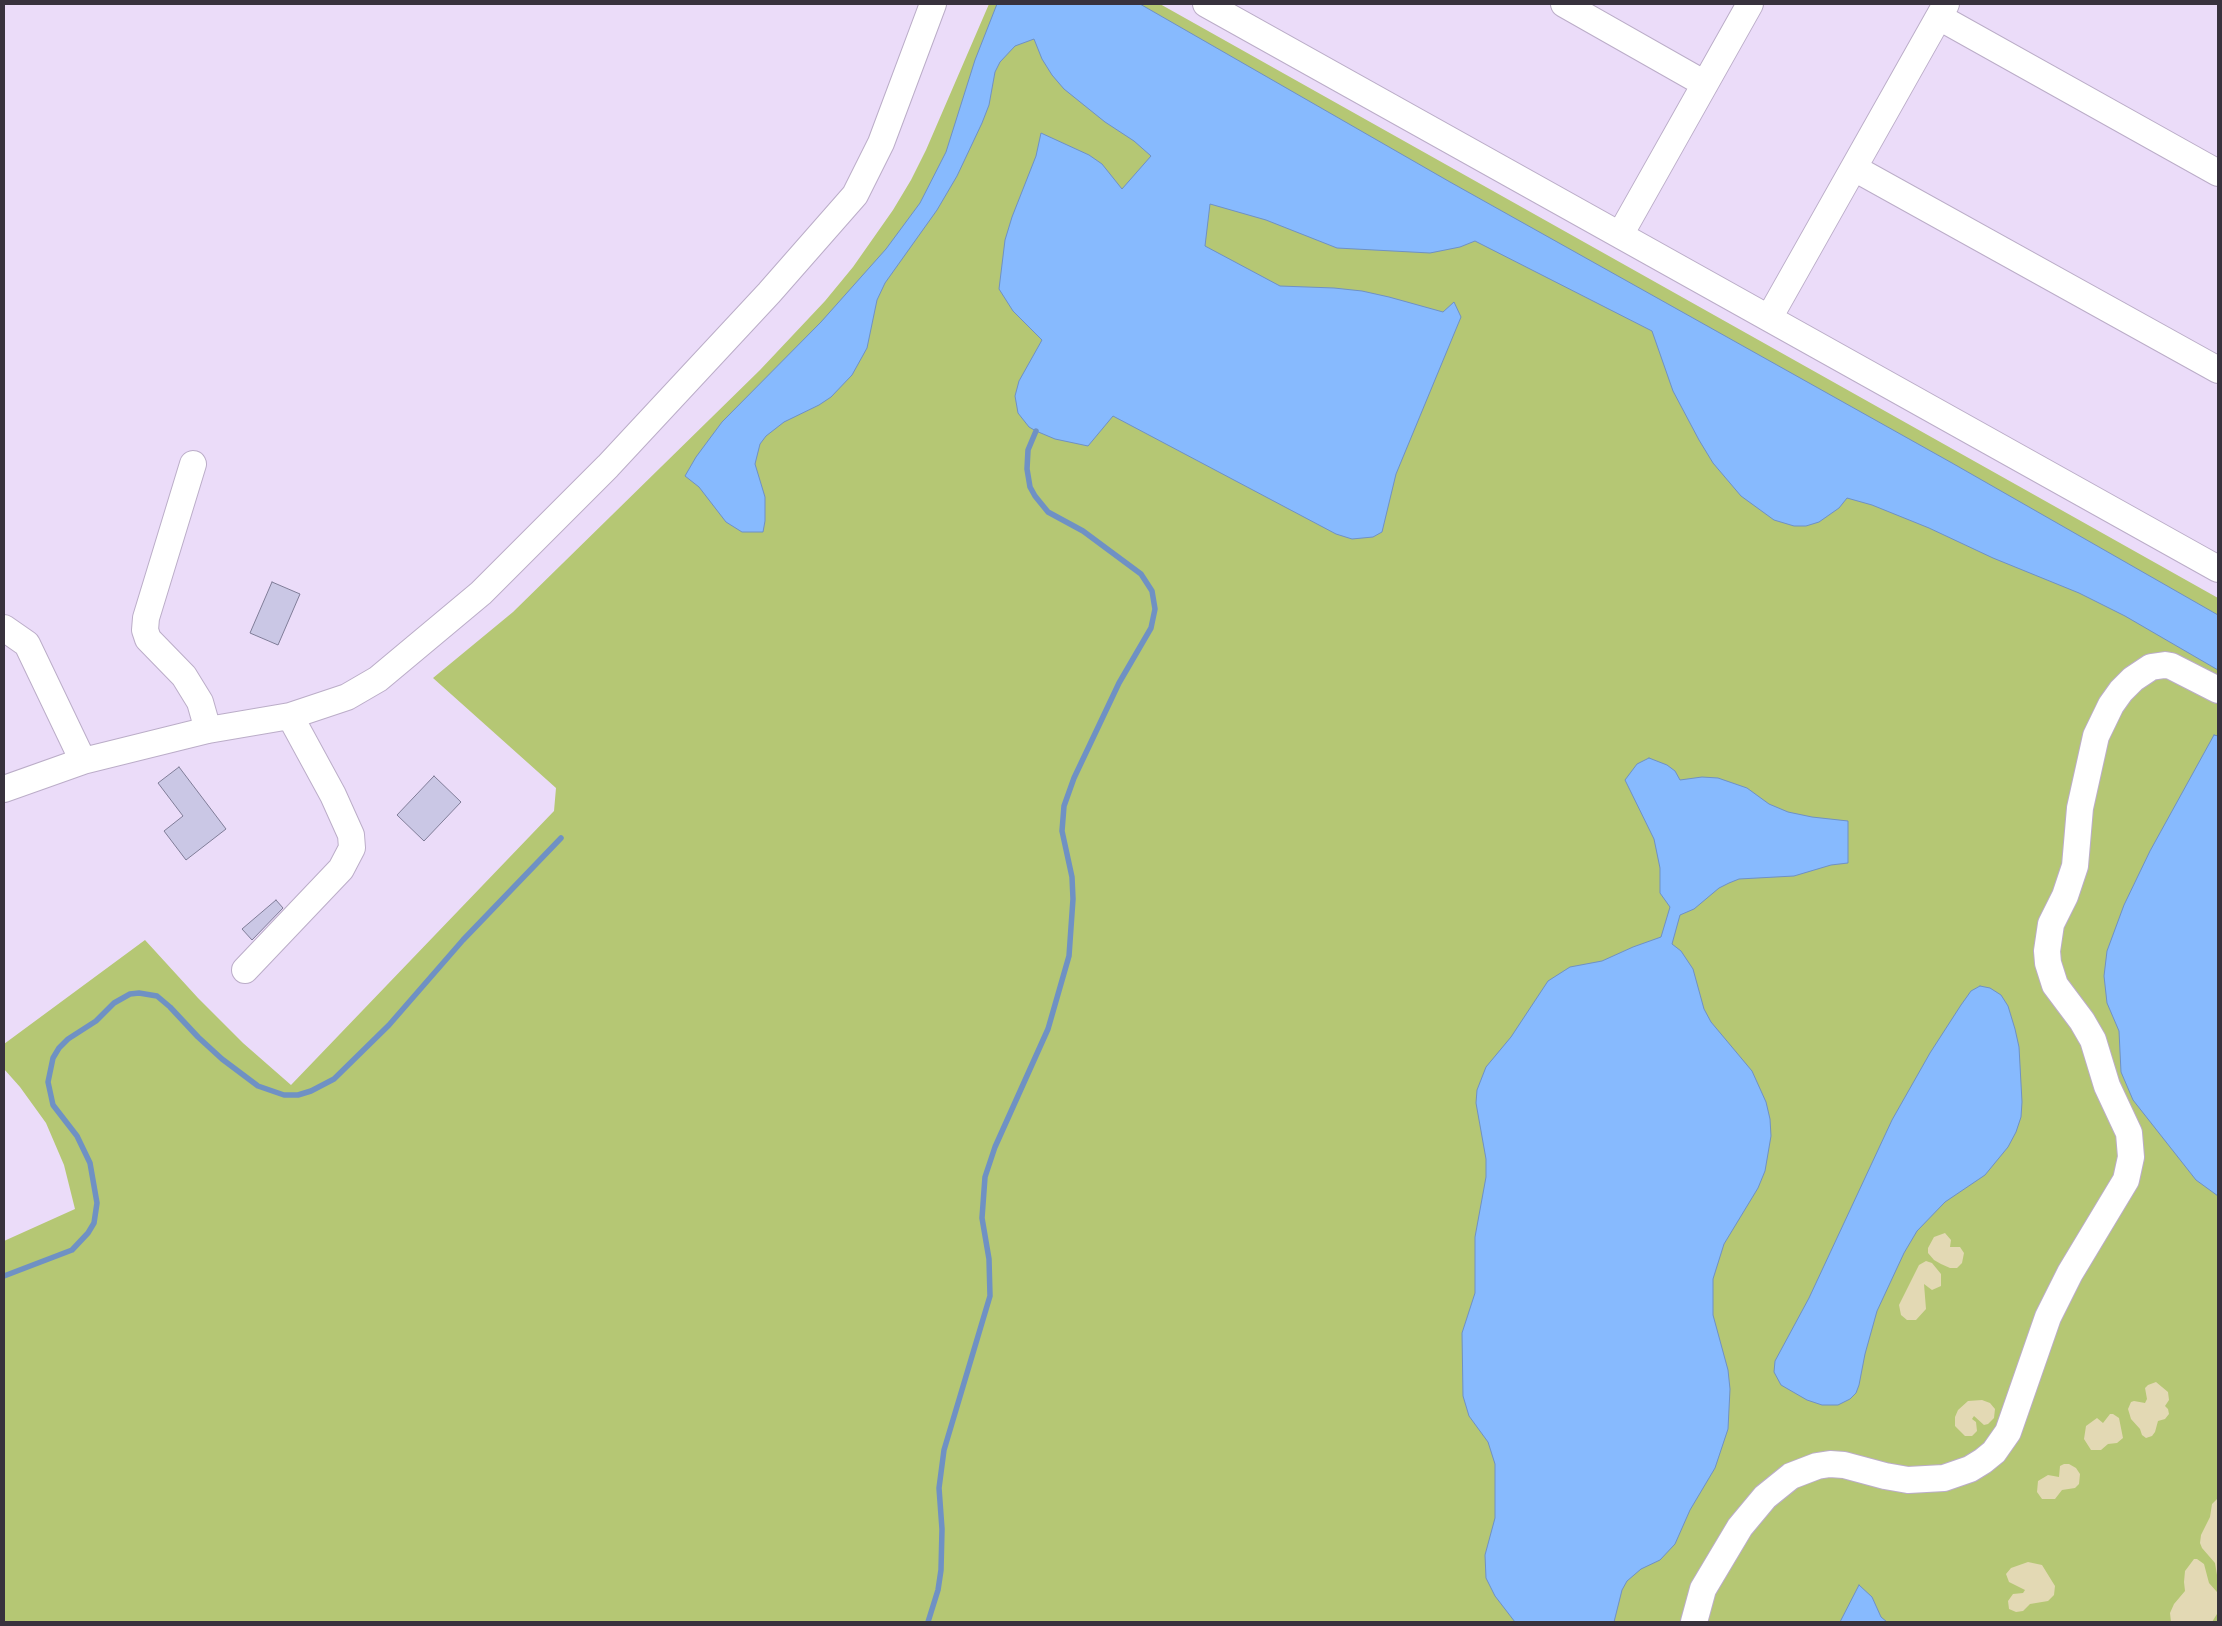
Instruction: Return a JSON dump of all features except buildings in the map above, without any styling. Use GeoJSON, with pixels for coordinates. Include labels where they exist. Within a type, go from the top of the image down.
{"type":"FeatureCollection","features":[{"type":"Feature","properties":{"kind":"street"},"geometry":{"type":"LineString","coordinates":[[4,789],[83,761],[208,730],[290,716],[347,697],[378,678],[481,593],[608,466],[769,293],[855,195],[881,143],[933,4]]}},
{"type":"Feature","properties":{"kind":"street"},"geometry":{"type":"LineString","coordinates":[[1206,4],[2218,569]]}},
{"type":"Feature","properties":{"kind":"street"},"geometry":{"type":"LineString","coordinates":[[1564,4],[1705,84]]}},
{"type":"Feature","properties":{"kind":"street"},"geometry":{"type":"LineString","coordinates":[[1620,235],[1750,4]]}},
{"type":"Feature","properties":{"kind":"street"},"geometry":{"type":"LineString","coordinates":[[1769,318],[1942,10],[2218,173]]}},
{"type":"Feature","properties":{"kind":"street"},"geometry":{"type":"LineString","coordinates":[[1854,168],[2218,370]]}},
{"type":"Feature","properties":{"kind":"street"},"geometry":{"type":"LineString","coordinates":[[193,464],[146,618],[145,630],[148,639],[184,676],[200,702],[208,730]]}},
{"type":"Feature","properties":{"kind":"street"},"geometry":{"type":"LineString","coordinates":[[4,628],[28,644],[83,761]]}},
{"type":"Feature","properties":{"kind":"street"},"geometry":{"type":"LineString","coordinates":[[1694,1622],[1703,1589],[1740,1527],[1765,1497],[1791,1476],[1810,1468],[1830,1464],[1844,1464],[1885,1476],[1908,1480],[1944,1478],[1970,1469],[1983,1461],[1994,1452],[2008,1432],[2048,1318],[2070,1273],[2126,1180],[2131,1158],[2129,1133],[2107,1086],[2093,1040],[2082,1020],[2056,985],[2046,951],[2051,924],[2065,896],[2075,866],[2080,808],[2096,736],[2103,720],[2121,691],[2133,679],[2151,667],[2165,664],[2172,666],[2218,690]]}},
{"type":"Feature","properties":{"kind":"street"},"geometry":{"type":"LineString","coordinates":[[245,970],[341,869],[352,848],[351,835],[333,795],[290,716]]}},
{"type":"Feature","properties":{"kind":"green space"},"geometry":{"type":"Polygon","coordinates":[[[989,4],[1160,4],[2218,598],[2218,1622],[4,1622],[4,1241],[75,1209],[64,1165],[46,1123],[20,1087],[4,1069],[4,1044],[145,940],[198,998],[243,1043],[291,1085],[554,811],[556,788],[433,678],[513,612],[760,370],[825,301],[853,267],[893,210],[911,180],[926,150],[989,4]]]}},
{"type":"Feature","properties":{"kind":"sand"},"geometry":{"type":"Polygon","coordinates":[[[1945,1233],[1951,1240],[1950,1247],[1960,1247],[1964,1253],[1962,1263],[1957,1268],[1950,1268],[1941,1264],[1928,1253],[1928,1248],[1934,1237],[1945,1233]]]}},
{"type":"Feature","properties":{"kind":"sand"},"geometry":{"type":"Polygon","coordinates":[[[1926,1261],[1932,1263],[1941,1274],[1941,1286],[1932,1290],[1924,1284],[1926,1309],[1916,1320],[1907,1320],[1901,1315],[1899,1305],[1919,1265],[1926,1261]]]}},
{"type":"Feature","properties":{"kind":"sand"},"geometry":{"type":"Polygon","coordinates":[[[2156,1382],[2168,1392],[2169,1400],[2165,1406],[2169,1414],[2165,1419],[2158,1421],[2155,1432],[2152,1436],[2146,1438],[2131,1419],[2128,1409],[2131,1402],[2145,1403],[2147,1399],[2145,1388],[2156,1382]]]}},
{"type":"Feature","properties":{"kind":"sand"},"geometry":{"type":"Polygon","coordinates":[[[1982,1400],[1990,1403],[1995,1409],[1994,1418],[1984,1425],[1974,1416],[1972,1419],[1976,1422],[1977,1431],[1972,1436],[1965,1436],[1955,1426],[1955,1417],[1958,1410],[1968,1401],[1982,1400]]]}},
{"type":"Feature","properties":{"kind":"sand"},"geometry":{"type":"Polygon","coordinates":[[[2110,1414],[2119,1418],[2123,1438],[2117,1443],[2108,1444],[2101,1450],[2091,1450],[2084,1439],[2086,1426],[2097,1418],[2103,1423],[2110,1414]]]}},
{"type":"Feature","properties":{"kind":"sand"},"geometry":{"type":"Polygon","coordinates":[[[2069,1464],[2076,1468],[2080,1474],[2079,1484],[2075,1488],[2062,1490],[2055,1499],[2042,1499],[2037,1492],[2038,1481],[2048,1475],[2059,1477],[2060,1466],[2069,1464]]]}},
{"type":"Feature","properties":{"kind":"sand"},"geometry":{"type":"Polygon","coordinates":[[[2218,1498],[2218,1581],[2215,1563],[2200,1543],[2201,1535],[2210,1517],[2212,1504],[2218,1498]]]}},
{"type":"Feature","properties":{"kind":"sand"},"geometry":{"type":"Polygon","coordinates":[[[2194,1559],[2204,1564],[2209,1583],[2217,1592],[2217,1614],[2212,1622],[2171,1622],[2170,1613],[2174,1604],[2185,1591],[2185,1571],[2194,1559]]]}},
{"type":"Feature","properties":{"kind":"sand"},"geometry":{"type":"Polygon","coordinates":[[[2028,1562],[2042,1565],[2055,1586],[2054,1595],[2048,1601],[2030,1604],[2023,1611],[2016,1612],[2009,1609],[2008,1601],[2013,1594],[2023,1593],[2025,1590],[2009,1582],[2006,1574],[2011,1568],[2028,1562]]]}},
{"type":"Feature","properties":{"kind":"water"},"geometry":{"type":"Polygon","coordinates":[[[997,4],[1140,4],[1450,182],[1952,463],[2218,615],[2218,670],[2125,616],[2079,593],[1872,505],[1847,498],[1839,508],[1819,522],[1806,526],[1794,526],[1774,520],[1741,496],[1713,463],[1673,391],[1652,331],[1475,241],[1460,247],[1430,253],[1337,248],[1266,220],[1210,204],[1205,246],[1280,286],[1362,291],[1443,312],[1454,302],[1461,317],[1396,474],[1382,532],[1373,537],[1352,539],[1336,534],[1113,416],[1088,446],[1055,439],[1036,431],[1029,427],[1018,413],[1015,396],[1019,381],[1042,340],[1013,311],[999,289],[1005,240],[1036,156],[1041,133],[1089,155],[1102,164],[1122,189],[1151,156],[1134,141],[1105,122],[1064,89],[1042,59],[1034,39],[1015,46],[1000,62],[995,72],[989,105],[957,176],[937,210],[885,283],[877,300],[867,348],[852,375],[831,397],[784,422],[766,436],[760,444],[755,464],[765,497],[763,532],[742,532],[726,522],[699,487],[685,476],[696,457],[722,422],[821,322],[886,249],[920,203],[946,152],[975,60],[997,4]]]}},
{"type":"Feature","properties":{"kind":"water"},"geometry":{"type":"Polygon","coordinates":[[[2214,735],[2218,736],[2218,1196],[2196,1180],[2133,1100],[2121,1072],[2119,1031],[2107,1003],[2104,976],[2107,951],[2124,905],[2150,851],[2214,735]]]}},
{"type":"Feature","properties":{"kind":"water"},"geometry":{"type":"Polygon","coordinates":[[[1649,758],[1667,765],[1675,771],[1680,780],[1702,777],[1718,778],[1747,788],[1769,804],[1788,812],[1848,821],[1848,863],[1831,865],[1794,876],[1739,879],[1719,888],[1694,909],[1680,915],[1672,944],[1681,951],[1693,969],[1704,1009],[1711,1022],[1752,1071],[1766,1102],[1770,1119],[1771,1136],[1765,1171],[1758,1188],[1724,1244],[1713,1279],[1713,1315],[1728,1370],[1730,1389],[1728,1429],[1715,1468],[1690,1510],[1675,1544],[1660,1560],[1641,1569],[1627,1581],[1622,1590],[1614,1622],[1515,1622],[1495,1596],[1486,1578],[1485,1555],[1495,1518],[1495,1464],[1488,1442],[1469,1416],[1463,1396],[1462,1333],[1475,1293],[1475,1237],[1486,1177],[1486,1159],[1476,1103],[1477,1090],[1486,1067],[1511,1037],[1548,981],[1570,967],[1602,961],[1661,937],[1670,907],[1660,893],[1660,868],[1654,839],[1625,780],[1637,764],[1649,758]]]}},
{"type":"Feature","properties":{"kind":"water"},"geometry":{"type":"Polygon","coordinates":[[[1980,986],[1990,988],[2001,995],[2008,1006],[2015,1029],[2019,1047],[2022,1102],[2021,1117],[2016,1132],[2008,1147],[1985,1175],[1945,1202],[1917,1231],[1904,1253],[1877,1311],[1856,1393],[1850,1399],[1838,1405],[1822,1405],[1807,1400],[1781,1385],[1774,1372],[1775,1361],[1809,1298],[1892,1120],[1930,1053],[1961,1005],[1971,991],[1980,986]]]}},
{"type":"Feature","properties":{"kind":"water"},"geometry":{"type":"Polygon","coordinates":[[[1859,1585],[1872,1597],[1881,1617],[1887,1622],[1840,1622],[1859,1585]]]}},
{"type":"Feature","properties":{"kind":"waterway"},"geometry":{"type":"LineString","coordinates":[[928,1622],[938,1590],[941,1570],[942,1529],[939,1488],[944,1450],[990,1296],[989,1259],[982,1218],[985,1177],[995,1147],[1048,1029],[1069,956],[1073,899],[1072,877],[1062,831],[1064,806],[1074,778],[1119,683],[1151,628],[1155,609],[1152,591],[1141,574],[1083,531],[1048,512],[1035,496],[1030,487],[1027,469],[1028,450],[1036,431]]}},
{"type":"Feature","properties":{"kind":"waterway"},"geometry":{"type":"LineString","coordinates":[[4,1276],[72,1250],[88,1233],[94,1223],[97,1203],[90,1163],[77,1136],[53,1105],[48,1082],[53,1058],[68,1039],[96,1021],[114,1003],[130,994],[139,993],[157,996],[222,1059],[258,1086],[284,1095],[298,1095],[311,1091],[334,1079],[389,1025],[463,940],[561,838]]}}]}
